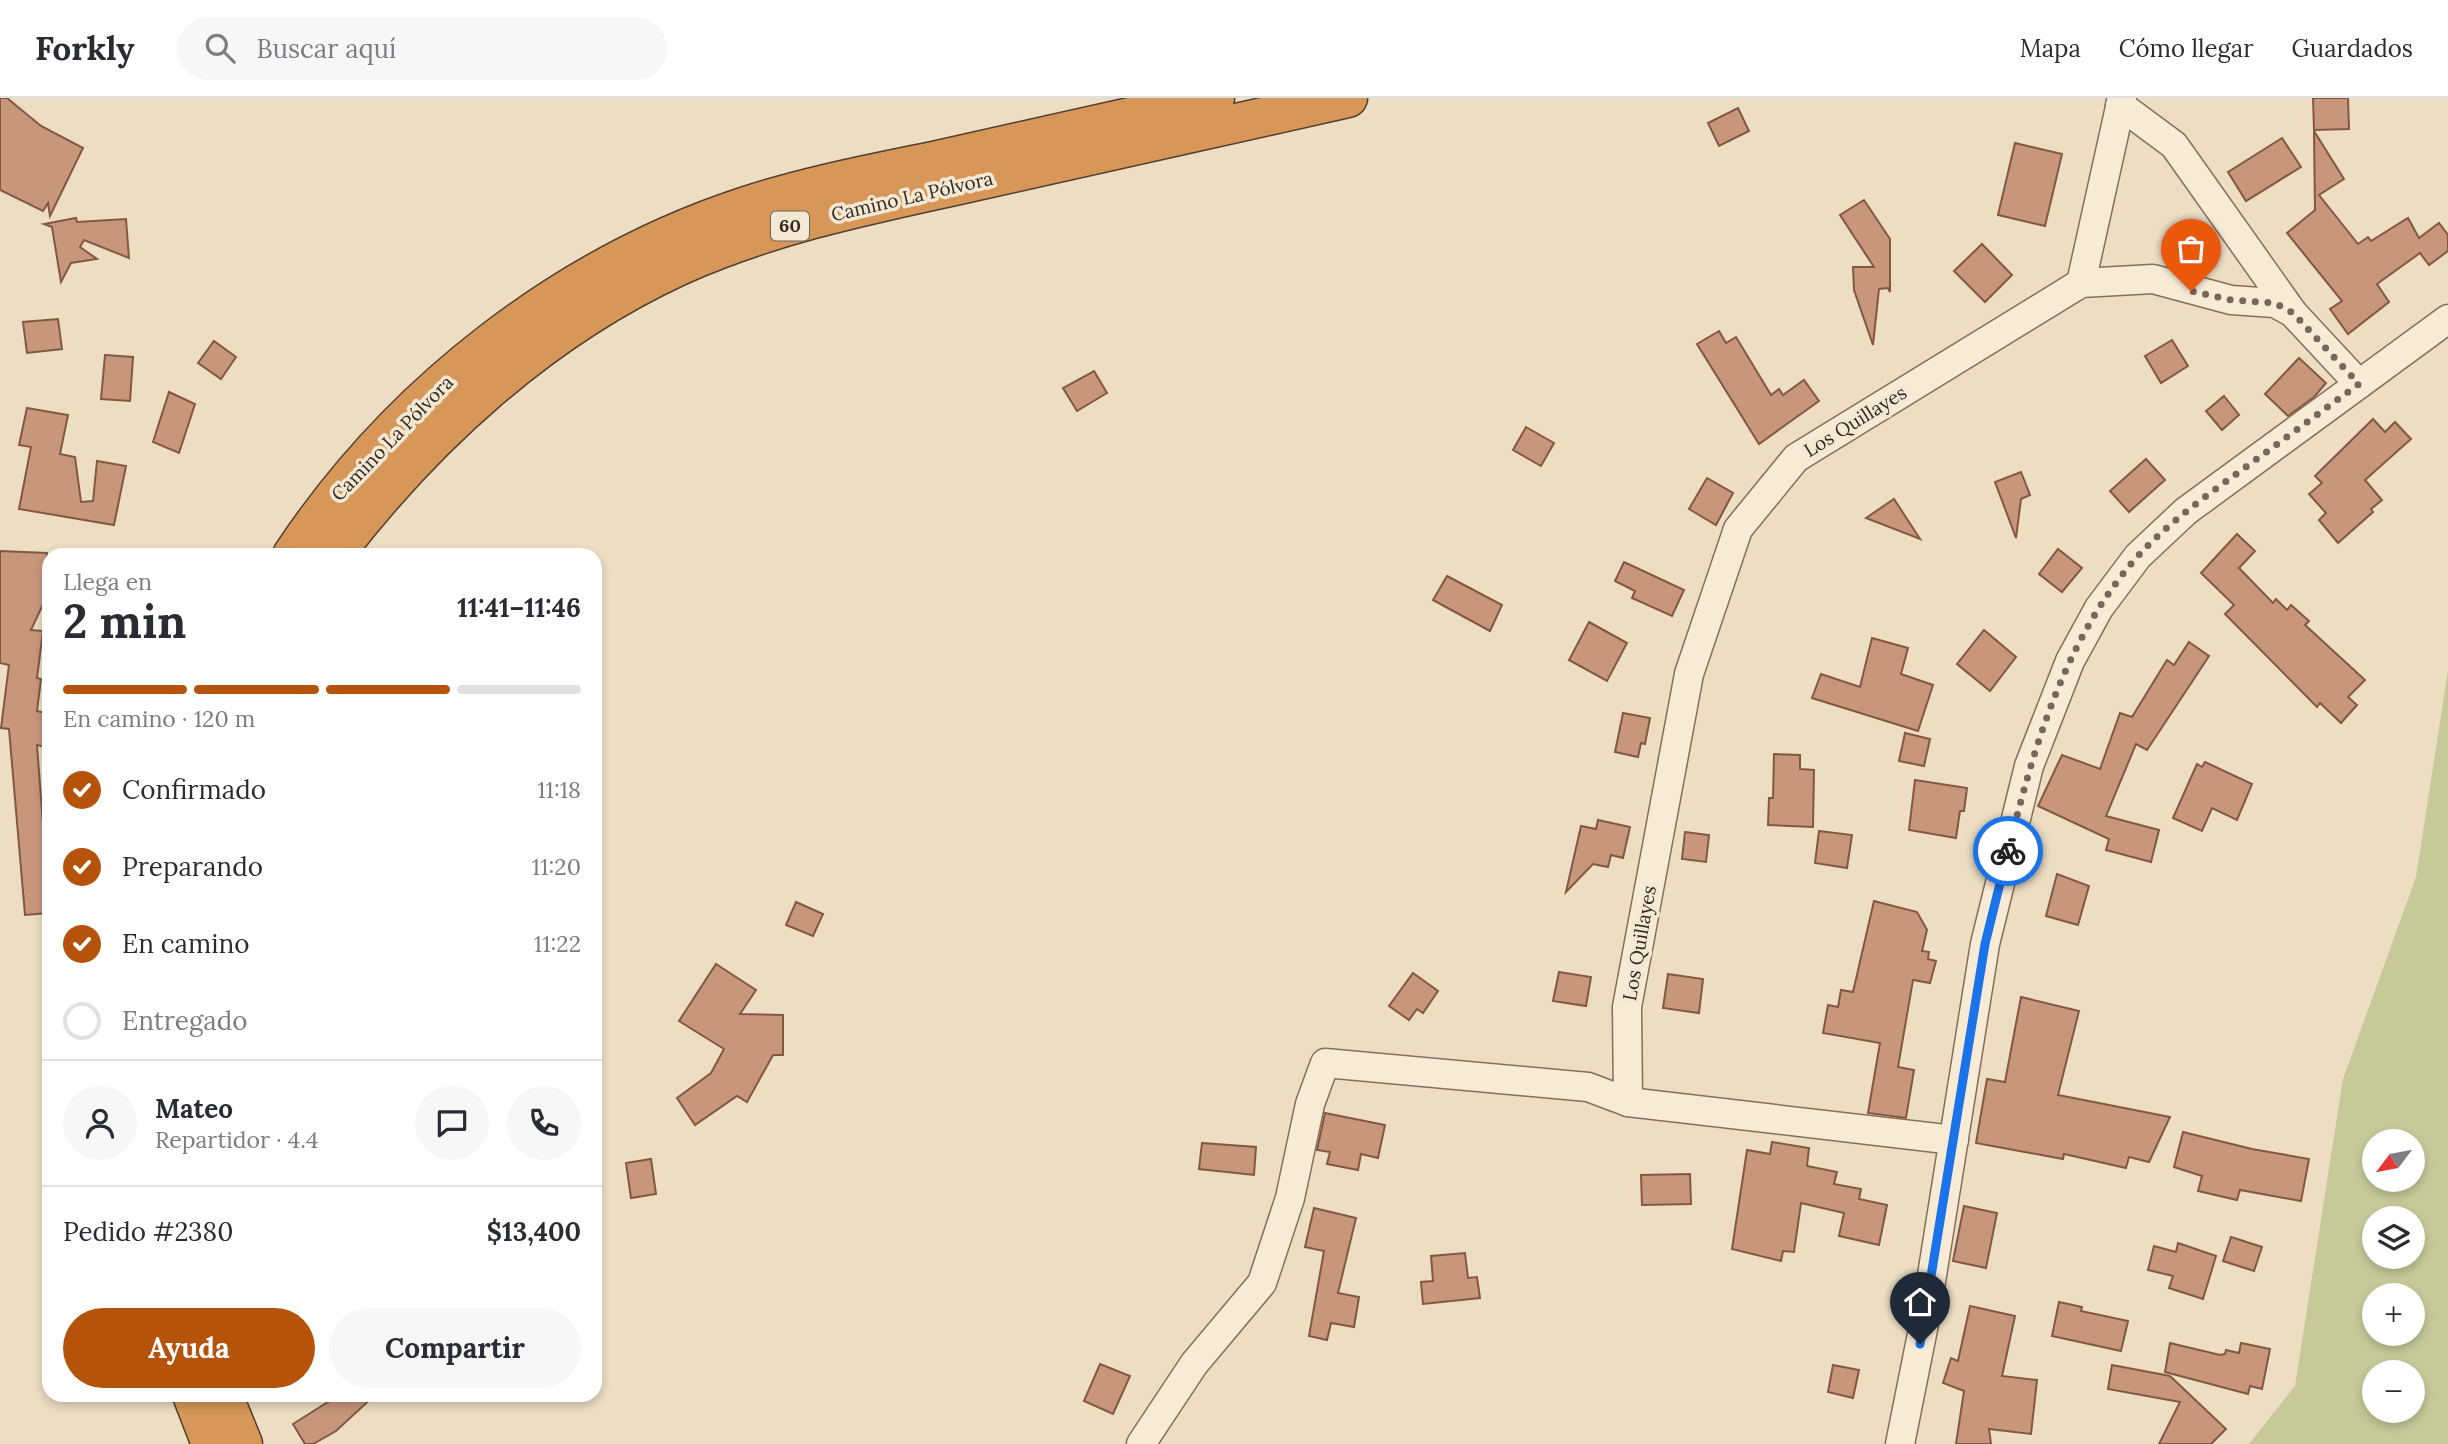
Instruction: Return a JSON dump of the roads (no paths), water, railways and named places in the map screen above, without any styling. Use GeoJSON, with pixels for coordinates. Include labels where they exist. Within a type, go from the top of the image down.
{"type":"FeatureCollection","features":[{"type":"Feature","properties":{"kind":"highway","name":"Camino La Pólvora"},"geometry":{"type":"LineString","coordinates":[[297,548],[353,475],[452,374],[534,312],[598,271],[647,246],[745,206],[829,183],[1215,98]]}},
{"type":"Feature","properties":{"kind":"highway","name":"Camino La Pólvora"},"geometry":{"type":"LineString","coordinates":[[340,548],[384,493],[423,451],[500,381],[588,317],[680,266],[771,231],[845,211],[1348,98]]}},
{"type":"Feature","properties":{"kind":"highway"},"geometry":{"type":"LineString","coordinates":[[195,1402],[211,1444]]}},
{"type":"Feature","properties":{"kind":"highway"},"geometry":{"type":"LineString","coordinates":[[226,1402],[243,1444]]}},
{"type":"Feature","properties":{"kind":"street"},"geometry":{"type":"LineString","coordinates":[[2081,283],[2121,102],[2174,145],[2293,313]]}},
{"type":"Feature","properties":{"kind":"street","name":"Los Quillayes"},"geometry":{"type":"LineString","coordinates":[[1628,1102],[1627,1007],[1689,674],[1738,530],[1797,458],[2081,283],[2153,279],[2231,300],[2275,303],[2293,313],[2359,384]]}},
{"type":"Feature","properties":{"kind":"street"},"geometry":{"type":"LineString","coordinates":[[1900,1444],[1925,1319],[1985,944],[2029,766],[2066,670],[2083,634],[2118,581],[2162,533],[2197,503],[2448,319]]}},
{"type":"Feature","properties":{"kind":"street"},"geometry":{"type":"LineString","coordinates":[[1140,1444],[1194,1364],[1262,1283],[1290,1198],[1310,1104],[1325,1063],[1588,1087],[1628,1102],[1954,1140]]}}]}
